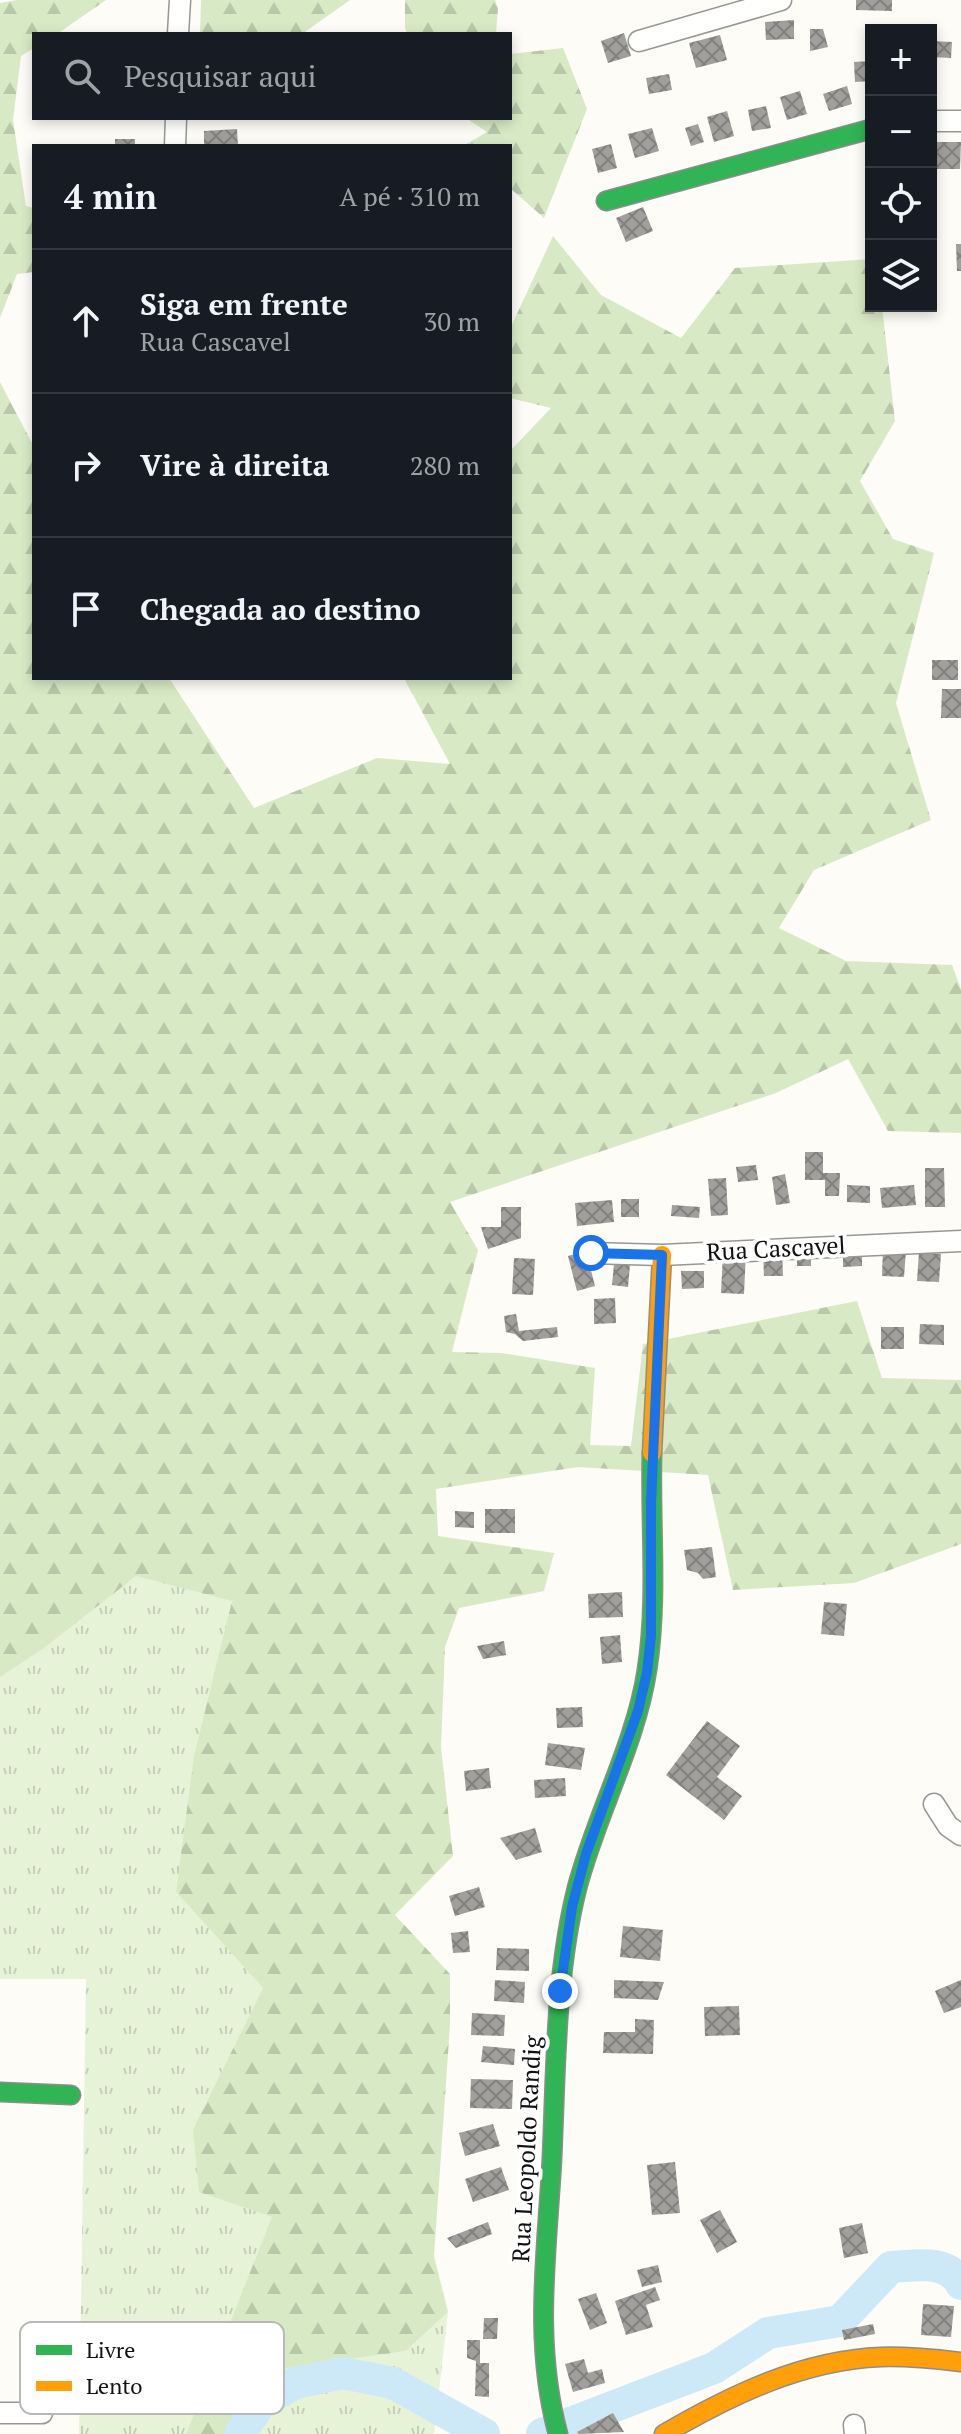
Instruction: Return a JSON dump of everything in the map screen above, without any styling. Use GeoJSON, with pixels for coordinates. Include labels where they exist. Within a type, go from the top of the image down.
{"type":"FeatureCollection","features":[{"type":"Feature","properties":{"kind":"street"},"geometry":{"type":"LineString","coordinates":[[178,32],[180,0]]}},
{"type":"Feature","properties":{"kind":"street"},"geometry":{"type":"LineString","coordinates":[[639,41],[781,0]]}},
{"type":"Feature","properties":{"kind":"street"},"geometry":{"type":"LineString","coordinates":[[175,144],[176,120]]}},
{"type":"Feature","properties":{"kind":"street"},"geometry":{"type":"LineString","coordinates":[[937,121],[961,121]]}},
{"type":"Feature","properties":{"kind":"street"},"geometry":{"type":"LineString","coordinates":[[606,201],[865,131]]}},
{"type":"Feature","properties":{"kind":"street","name":"Rua Cascavel"},"geometry":{"type":"LineString","coordinates":[[591,1253],[662,1255],[961,1241]]}},
{"type":"Feature","properties":{"kind":"street","name":"Rua Leopoldo Randig"},"geometry":{"type":"LineString","coordinates":[[556,2428],[542,2365],[541,2306],[560,1991],[572,1907],[586,1854],[638,1711],[647,1672],[651,1636],[651,1503],[662,1255]]}},
{"type":"Feature","properties":{"kind":"street"},"geometry":{"type":"LineString","coordinates":[[934,1804],[948,1826],[961,1835]]}},
{"type":"Feature","properties":{"kind":"street"},"geometry":{"type":"LineString","coordinates":[[0,2092],[71,2095]]}},
{"type":"Feature","properties":{"kind":"street"},"geometry":{"type":"LineString","coordinates":[[664,2434],[704,2410],[753,2388],[824,2364],[872,2358],[961,2362]]}},
{"type":"Feature","properties":{"kind":"green space"},"geometry":{"type":"Polygon","coordinates":[[[17,0],[106,0],[60,32],[32,32],[32,49],[21,56],[13,120],[26,206],[32,208],[32,272],[17,274],[0,318],[0,3],[17,0]]]}},
{"type":"Feature","properties":{"kind":"green space"},"geometry":{"type":"Polygon","coordinates":[[[201,0],[350,0],[305,32],[200,32],[201,0]]]}},
{"type":"Feature","properties":{"kind":"green space"},"geometry":{"type":"Polygon","coordinates":[[[405,0],[495,0],[498,8],[496,32],[406,32],[405,0]]]}},
{"type":"Feature","properties":{"kind":"green space"},"geometry":{"type":"Polygon","coordinates":[[[563,48],[587,109],[544,218],[512,190],[512,144],[466,144],[487,132],[469,120],[512,120],[512,54],[563,48]]]}},
{"type":"Feature","properties":{"kind":"green space"},"geometry":{"type":"Polygon","coordinates":[[[553,236],[601,295],[681,338],[735,268],[865,259],[865,312],[883,312],[895,421],[860,481],[893,539],[934,553],[896,703],[931,820],[814,870],[779,928],[846,961],[952,965],[961,989],[961,1133],[888,1131],[848,1059],[776,1093],[450,1202],[478,1250],[452,1352],[501,1353],[595,1368],[590,1445],[631,1446],[643,1344],[857,1301],[882,1378],[961,1380],[961,1544],[854,1583],[733,1590],[708,1475],[578,1467],[436,1489],[438,1536],[554,1553],[544,1591],[459,1608],[445,1647],[441,1747],[453,1856],[395,1915],[450,1974],[450,2025],[434,2256],[448,2312],[406,2351],[284,2369],[284,2322],[230,2322],[272,2217],[199,2192],[193,2129],[263,1988],[176,1892],[194,1756],[232,1601],[136,1576],[44,1648],[0,1677],[0,382],[32,443],[32,680],[170,680],[254,808],[377,758],[450,764],[405,680],[512,680],[512,449],[551,408],[512,398],[512,325],[553,236]]]}},
{"type":"Feature","properties":{"kind":"green space"},"geometry":{"type":"Polygon","coordinates":[[[136,1576],[232,1600],[176,1892],[263,1988],[193,2129],[273,2217],[231,2322],[81,2322],[86,1979],[0,1979],[0,1675],[136,1576]]]}},
{"type":"Feature","properties":{"kind":"green space"},"geometry":{"type":"Polygon","coordinates":[[[448,2312],[434,2434],[229,2434],[243,2414],[284,2414],[284,2368],[406,2351],[448,2312]]]}},
{"type":"Feature","properties":{"kind":"green space"},"geometry":{"type":"Polygon","coordinates":[[[79,2414],[194,2414],[186,2434],[79,2434],[79,2414]]]}},
{"type":"Feature","properties":{"kind":"green space"},"geometry":{"type":"Polygon","coordinates":[[[194,2414],[243,2414],[229,2434],[186,2434],[194,2414]]]}},
{"type":"Feature","properties":{"kind":"building"},"geometry":{"type":"Polygon","coordinates":[[[856,0],[892,0],[892,11],[856,10],[856,0]]]}},
{"type":"Feature","properties":{"kind":"building"},"geometry":{"type":"Polygon","coordinates":[[[794,20],[794,39],[766,40],[765,22],[794,20]]]}},
{"type":"Feature","properties":{"kind":"building"},"geometry":{"type":"Polygon","coordinates":[[[810,29],[823,29],[828,47],[810,51],[810,29]]]}},
{"type":"Feature","properties":{"kind":"building"},"geometry":{"type":"Polygon","coordinates":[[[624,33],[631,56],[608,63],[601,41],[624,33]]]}},
{"type":"Feature","properties":{"kind":"building"},"geometry":{"type":"Polygon","coordinates":[[[720,35],[727,60],[696,68],[689,43],[720,35]]]}},
{"type":"Feature","properties":{"kind":"building"},"geometry":{"type":"Polygon","coordinates":[[[937,41],[952,42],[951,58],[937,57],[937,41]]]}},
{"type":"Feature","properties":{"kind":"building"},"geometry":{"type":"Polygon","coordinates":[[[865,61],[865,81],[855,82],[854,62],[865,61]]]}},
{"type":"Feature","properties":{"kind":"building"},"geometry":{"type":"Polygon","coordinates":[[[669,74],[672,90],[649,94],[646,78],[669,74]]]}},
{"type":"Feature","properties":{"kind":"building"},"geometry":{"type":"Polygon","coordinates":[[[847,86],[852,104],[829,111],[823,94],[847,86]]]}},
{"type":"Feature","properties":{"kind":"building"},"geometry":{"type":"Polygon","coordinates":[[[800,91],[807,114],[787,120],[780,97],[800,91]]]}},
{"type":"Feature","properties":{"kind":"building"},"geometry":{"type":"Polygon","coordinates":[[[766,106],[771,128],[752,131],[748,110],[766,106]]]}},
{"type":"Feature","properties":{"kind":"building"},"geometry":{"type":"Polygon","coordinates":[[[727,111],[734,136],[714,142],[707,117],[727,111]]]}},
{"type":"Feature","properties":{"kind":"building"},"geometry":{"type":"Polygon","coordinates":[[[698,124],[704,142],[691,146],[685,128],[698,124]]]}},
{"type":"Feature","properties":{"kind":"building"},"geometry":{"type":"Polygon","coordinates":[[[652,128],[659,151],[635,158],[628,134],[652,128]]]}},
{"type":"Feature","properties":{"kind":"building"},"geometry":{"type":"Polygon","coordinates":[[[237,129],[238,144],[204,144],[204,131],[237,129]]]}},
{"type":"Feature","properties":{"kind":"building"},"geometry":{"type":"Polygon","coordinates":[[[115,139],[135,139],[135,144],[115,144],[115,139]]]}},
{"type":"Feature","properties":{"kind":"building"},"geometry":{"type":"Polygon","coordinates":[[[937,142],[961,142],[960,169],[937,169],[937,142]]]}},
{"type":"Feature","properties":{"kind":"building"},"geometry":{"type":"Polygon","coordinates":[[[611,144],[617,168],[598,173],[592,149],[611,144]]]}},
{"type":"Feature","properties":{"kind":"building"},"geometry":{"type":"Polygon","coordinates":[[[643,207],[653,231],[626,242],[616,218],[643,207]]]}},
{"type":"Feature","properties":{"kind":"building"},"geometry":{"type":"Polygon","coordinates":[[[956,244],[961,244],[961,271],[957,271],[956,244]]]}},
{"type":"Feature","properties":{"kind":"building"},"geometry":{"type":"Polygon","coordinates":[[[932,660],[958,660],[958,680],[932,680],[932,660]]]}},
{"type":"Feature","properties":{"kind":"building"},"geometry":{"type":"Polygon","coordinates":[[[942,689],[961,689],[961,718],[941,718],[942,689]]]}},
{"type":"Feature","properties":{"kind":"building"},"geometry":{"type":"Polygon","coordinates":[[[805,1152],[823,1152],[823,1173],[840,1173],[839,1196],[825,1196],[825,1180],[805,1180],[805,1152]]]}},
{"type":"Feature","properties":{"kind":"building"},"geometry":{"type":"Polygon","coordinates":[[[756,1165],[758,1180],[738,1182],[736,1167],[756,1165]]]}},
{"type":"Feature","properties":{"kind":"building"},"geometry":{"type":"Polygon","coordinates":[[[925,1168],[944,1168],[945,1207],[925,1207],[925,1168]]]}},
{"type":"Feature","properties":{"kind":"building"},"geometry":{"type":"Polygon","coordinates":[[[785,1174],[790,1203],[776,1205],[772,1177],[785,1174]]]}},
{"type":"Feature","properties":{"kind":"building"},"geometry":{"type":"Polygon","coordinates":[[[726,1178],[728,1215],[711,1216],[708,1179],[726,1178]]]}},
{"type":"Feature","properties":{"kind":"building"},"geometry":{"type":"Polygon","coordinates":[[[847,1185],[870,1186],[870,1203],[847,1202],[847,1185]]]}},
{"type":"Feature","properties":{"kind":"building"},"geometry":{"type":"Polygon","coordinates":[[[914,1185],[916,1205],[882,1208],[880,1188],[914,1185]]]}},
{"type":"Feature","properties":{"kind":"building"},"geometry":{"type":"Polygon","coordinates":[[[621,1199],[639,1199],[639,1217],[621,1217],[621,1199]]]}},
{"type":"Feature","properties":{"kind":"building"},"geometry":{"type":"Polygon","coordinates":[[[612,1200],[614,1222],[577,1226],[575,1203],[612,1200]]]}},
{"type":"Feature","properties":{"kind":"building"},"geometry":{"type":"Polygon","coordinates":[[[672,1205],[700,1207],[699,1218],[671,1216],[672,1205]]]}},
{"type":"Feature","properties":{"kind":"building"},"geometry":{"type":"Polygon","coordinates":[[[501,1207],[521,1207],[521,1238],[488,1249],[481,1227],[501,1227],[501,1207]]]}},
{"type":"Feature","properties":{"kind":"building"},"geometry":{"type":"Polygon","coordinates":[[[862,1248],[862,1266],[843,1267],[843,1249],[862,1248]]]}},
{"type":"Feature","properties":{"kind":"building"},"geometry":{"type":"Polygon","coordinates":[[[883,1249],[906,1250],[904,1277],[882,1276],[883,1249]]]}},
{"type":"Feature","properties":{"kind":"building"},"geometry":{"type":"Polygon","coordinates":[[[797,1250],[811,1250],[811,1266],[797,1266],[797,1250]]]}},
{"type":"Feature","properties":{"kind":"building"},"geometry":{"type":"Polygon","coordinates":[[[586,1251],[595,1286],[577,1291],[568,1256],[586,1251]]]}},
{"type":"Feature","properties":{"kind":"building"},"geometry":{"type":"Polygon","coordinates":[[[746,1252],[744,1294],[721,1293],[723,1254],[746,1252]]]}},
{"type":"Feature","properties":{"kind":"building"},"geometry":{"type":"Polygon","coordinates":[[[782,1252],[783,1276],[764,1276],[763,1253],[782,1252]]]}},
{"type":"Feature","properties":{"kind":"building"},"geometry":{"type":"Polygon","coordinates":[[[919,1252],[941,1254],[939,1282],[917,1281],[919,1252]]]}},
{"type":"Feature","properties":{"kind":"building"},"geometry":{"type":"Polygon","coordinates":[[[514,1258],[535,1259],[533,1295],[512,1294],[514,1258]]]}},
{"type":"Feature","properties":{"kind":"building"},"geometry":{"type":"Polygon","coordinates":[[[614,1264],[630,1265],[628,1287],[612,1285],[614,1264]]]}},
{"type":"Feature","properties":{"kind":"building"},"geometry":{"type":"Polygon","coordinates":[[[681,1271],[704,1271],[704,1288],[682,1289],[681,1271]]]}},
{"type":"Feature","properties":{"kind":"building"},"geometry":{"type":"Polygon","coordinates":[[[615,1298],[616,1323],[594,1324],[594,1299],[615,1298]]]}},
{"type":"Feature","properties":{"kind":"building"},"geometry":{"type":"Polygon","coordinates":[[[516,1314],[519,1331],[557,1327],[558,1337],[523,1341],[515,1334],[506,1332],[504,1316],[516,1314]]]}},
{"type":"Feature","properties":{"kind":"building"},"geometry":{"type":"Polygon","coordinates":[[[920,1324],[944,1325],[944,1345],[919,1344],[920,1324]]]}},
{"type":"Feature","properties":{"kind":"building"},"geometry":{"type":"Polygon","coordinates":[[[881,1327],[904,1327],[904,1349],[881,1349],[881,1327]]]}},
{"type":"Feature","properties":{"kind":"building"},"geometry":{"type":"Polygon","coordinates":[[[485,1509],[515,1509],[515,1533],[485,1533],[485,1509]]]}},
{"type":"Feature","properties":{"kind":"building"},"geometry":{"type":"Polygon","coordinates":[[[455,1511],[474,1512],[474,1528],[455,1527],[455,1511]]]}},
{"type":"Feature","properties":{"kind":"building"},"geometry":{"type":"Polygon","coordinates":[[[712,1547],[716,1577],[703,1579],[698,1573],[687,1570],[684,1550],[712,1547]]]}},
{"type":"Feature","properties":{"kind":"building"},"geometry":{"type":"Polygon","coordinates":[[[622,1592],[623,1617],[589,1618],[588,1594],[622,1592]]]}},
{"type":"Feature","properties":{"kind":"building"},"geometry":{"type":"Polygon","coordinates":[[[824,1602],[847,1604],[844,1636],[821,1634],[824,1602]]]}},
{"type":"Feature","properties":{"kind":"building"},"geometry":{"type":"Polygon","coordinates":[[[620,1635],[622,1662],[602,1664],[600,1637],[620,1635]]]}},
{"type":"Feature","properties":{"kind":"building"},"geometry":{"type":"Polygon","coordinates":[[[504,1641],[506,1655],[483,1659],[477,1646],[504,1641]]]}},
{"type":"Feature","properties":{"kind":"building"},"geometry":{"type":"Polygon","coordinates":[[[582,1707],[583,1727],[557,1728],[556,1708],[582,1707]]]}},
{"type":"Feature","properties":{"kind":"building"},"geometry":{"type":"Polygon","coordinates":[[[707,1721],[740,1746],[717,1777],[742,1796],[724,1820],[666,1775],[707,1721]]]}},
{"type":"Feature","properties":{"kind":"building"},"geometry":{"type":"Polygon","coordinates":[[[548,1743],[585,1748],[581,1770],[545,1765],[548,1743]]]}},
{"type":"Feature","properties":{"kind":"building"},"geometry":{"type":"Polygon","coordinates":[[[489,1768],[491,1788],[466,1791],[464,1771],[489,1768]]]}},
{"type":"Feature","properties":{"kind":"building"},"geometry":{"type":"Polygon","coordinates":[[[565,1778],[566,1796],[535,1798],[534,1780],[565,1778]]]}},
{"type":"Feature","properties":{"kind":"building"},"geometry":{"type":"Polygon","coordinates":[[[535,1828],[542,1852],[516,1860],[500,1838],[535,1828]]]}},
{"type":"Feature","properties":{"kind":"building"},"geometry":{"type":"Polygon","coordinates":[[[479,1887],[485,1907],[455,1916],[449,1896],[479,1887]]]}},
{"type":"Feature","properties":{"kind":"building"},"geometry":{"type":"Polygon","coordinates":[[[623,1926],[663,1930],[660,1961],[620,1957],[623,1926]]]}},
{"type":"Feature","properties":{"kind":"building"},"geometry":{"type":"Polygon","coordinates":[[[468,1931],[470,1952],[453,1953],[451,1933],[468,1931]]]}},
{"type":"Feature","properties":{"kind":"building"},"geometry":{"type":"Polygon","coordinates":[[[497,1948],[529,1949],[529,1971],[496,1970],[497,1948]]]}},
{"type":"Feature","properties":{"kind":"building"},"geometry":{"type":"Polygon","coordinates":[[[495,1980],[525,1982],[524,2003],[494,2001],[495,1980]]]}},
{"type":"Feature","properties":{"kind":"building"},"geometry":{"type":"Polygon","coordinates":[[[614,1980],[664,1982],[658,2000],[614,1998],[614,1980]]]}},
{"type":"Feature","properties":{"kind":"building"},"geometry":{"type":"Polygon","coordinates":[[[961,1980],[961,2007],[944,2013],[935,1991],[961,1980]]]}},
{"type":"Feature","properties":{"kind":"building"},"geometry":{"type":"Polygon","coordinates":[[[739,2006],[740,2035],[705,2036],[704,2007],[739,2006]]]}},
{"type":"Feature","properties":{"kind":"building"},"geometry":{"type":"Polygon","coordinates":[[[472,2013],[505,2015],[504,2036],[471,2035],[472,2013]]]}},
{"type":"Feature","properties":{"kind":"building"},"geometry":{"type":"Polygon","coordinates":[[[635,2019],[654,2020],[653,2054],[603,2053],[604,2032],[635,2032],[635,2019]]]}},
{"type":"Feature","properties":{"kind":"building"},"geometry":{"type":"Polygon","coordinates":[[[483,2046],[515,2049],[514,2065],[481,2062],[483,2046]]]}},
{"type":"Feature","properties":{"kind":"building"},"geometry":{"type":"Polygon","coordinates":[[[471,2079],[513,2080],[512,2109],[470,2108],[471,2079]]]}},
{"type":"Feature","properties":{"kind":"building"},"geometry":{"type":"Polygon","coordinates":[[[493,2124],[500,2146],[465,2156],[459,2133],[493,2124]]]}},
{"type":"Feature","properties":{"kind":"building"},"geometry":{"type":"Polygon","coordinates":[[[675,2162],[680,2213],[652,2215],[647,2165],[675,2162]]]}},
{"type":"Feature","properties":{"kind":"building"},"geometry":{"type":"Polygon","coordinates":[[[501,2167],[509,2190],[473,2202],[465,2179],[501,2167]]]}},
{"type":"Feature","properties":{"kind":"building"},"geometry":{"type":"Polygon","coordinates":[[[720,2210],[737,2242],[717,2253],[700,2220],[720,2210]]]}},
{"type":"Feature","properties":{"kind":"building"},"geometry":{"type":"Polygon","coordinates":[[[488,2222],[492,2234],[456,2248],[447,2238],[488,2222]]]}},
{"type":"Feature","properties":{"kind":"building"},"geometry":{"type":"Polygon","coordinates":[[[862,2223],[868,2253],[844,2258],[839,2228],[862,2223]]]}},
{"type":"Feature","properties":{"kind":"building"},"geometry":{"type":"Polygon","coordinates":[[[658,2265],[662,2282],[642,2287],[637,2270],[658,2265]]]}},
{"type":"Feature","properties":{"kind":"building"},"geometry":{"type":"Polygon","coordinates":[[[655,2287],[660,2300],[646,2305],[653,2327],[626,2335],[615,2301],[655,2287]]]}},
{"type":"Feature","properties":{"kind":"building"},"geometry":{"type":"Polygon","coordinates":[[[596,2293],[607,2323],[590,2330],[578,2299],[596,2293]]]}},
{"type":"Feature","properties":{"kind":"building"},"geometry":{"type":"Polygon","coordinates":[[[923,2304],[954,2306],[951,2337],[921,2335],[923,2304]]]}},
{"type":"Feature","properties":{"kind":"building"},"geometry":{"type":"Polygon","coordinates":[[[484,2318],[498,2318],[497,2339],[483,2339],[484,2318]]]}},
{"type":"Feature","properties":{"kind":"building"},"geometry":{"type":"Polygon","coordinates":[[[873,2324],[875,2334],[844,2340],[842,2330],[873,2324]]]}},
{"type":"Feature","properties":{"kind":"building"},"geometry":{"type":"Polygon","coordinates":[[[467,2340],[480,2340],[480,2363],[489,2363],[489,2397],[475,2396],[476,2361],[467,2358],[467,2340]]]}},
{"type":"Feature","properties":{"kind":"building"},"geometry":{"type":"Polygon","coordinates":[[[584,2359],[588,2373],[602,2369],[605,2383],[573,2392],[565,2364],[584,2359]]]}},
{"type":"Feature","properties":{"kind":"building"},"geometry":{"type":"Polygon","coordinates":[[[613,2413],[624,2432],[577,2432],[613,2413]]]}},
{"type":"Feature","properties":{"kind":"waterway"},"geometry":{"type":"LineString","coordinates":[[542,2434],[714,2368],[768,2333],[840,2321],[891,2267],[939,2267],[948,2270],[961,2284]]}},
{"type":"Feature","properties":{"kind":"waterway"},"geometry":{"type":"LineString","coordinates":[[284,2390],[295,2383],[343,2373],[393,2383],[484,2434]]}},
{"type":"Feature","properties":{"kind":"waterway"},"geometry":{"type":"LineString","coordinates":[[240,2434],[253,2414]]}},
{"type":"Feature","properties":{"kind":"traffic: fast"},"geometry":{"type":"LineString","coordinates":[[606,201],[865,131]]}},
{"type":"Feature","properties":{"kind":"traffic: fast"},"geometry":{"type":"LineString","coordinates":[[558,2434],[546,2365],[544,2297],[560,1989],[577,1888],[634,1725],[647,1670],[653,1589],[652,1453]]}},
{"type":"Feature","properties":{"kind":"traffic: fast"},"geometry":{"type":"LineString","coordinates":[[0,2092],[71,2095]]}},
{"type":"Feature","properties":{"kind":"traffic: slow"},"geometry":{"type":"LineString","coordinates":[[652,1453],[662,1255]]}},
{"type":"Feature","properties":{"kind":"traffic: slow"},"geometry":{"type":"LineString","coordinates":[[664,2434],[742,2393],[796,2372],[824,2365],[881,2357],[961,2362]]}},
{"type":"Feature","properties":{"kind":"route"},"geometry":{"type":"LineString","coordinates":[[560,1991],[572,1907],[596,1824],[638,1711],[651,1636],[651,1503],[662,1255],[591,1253]]}}]}
